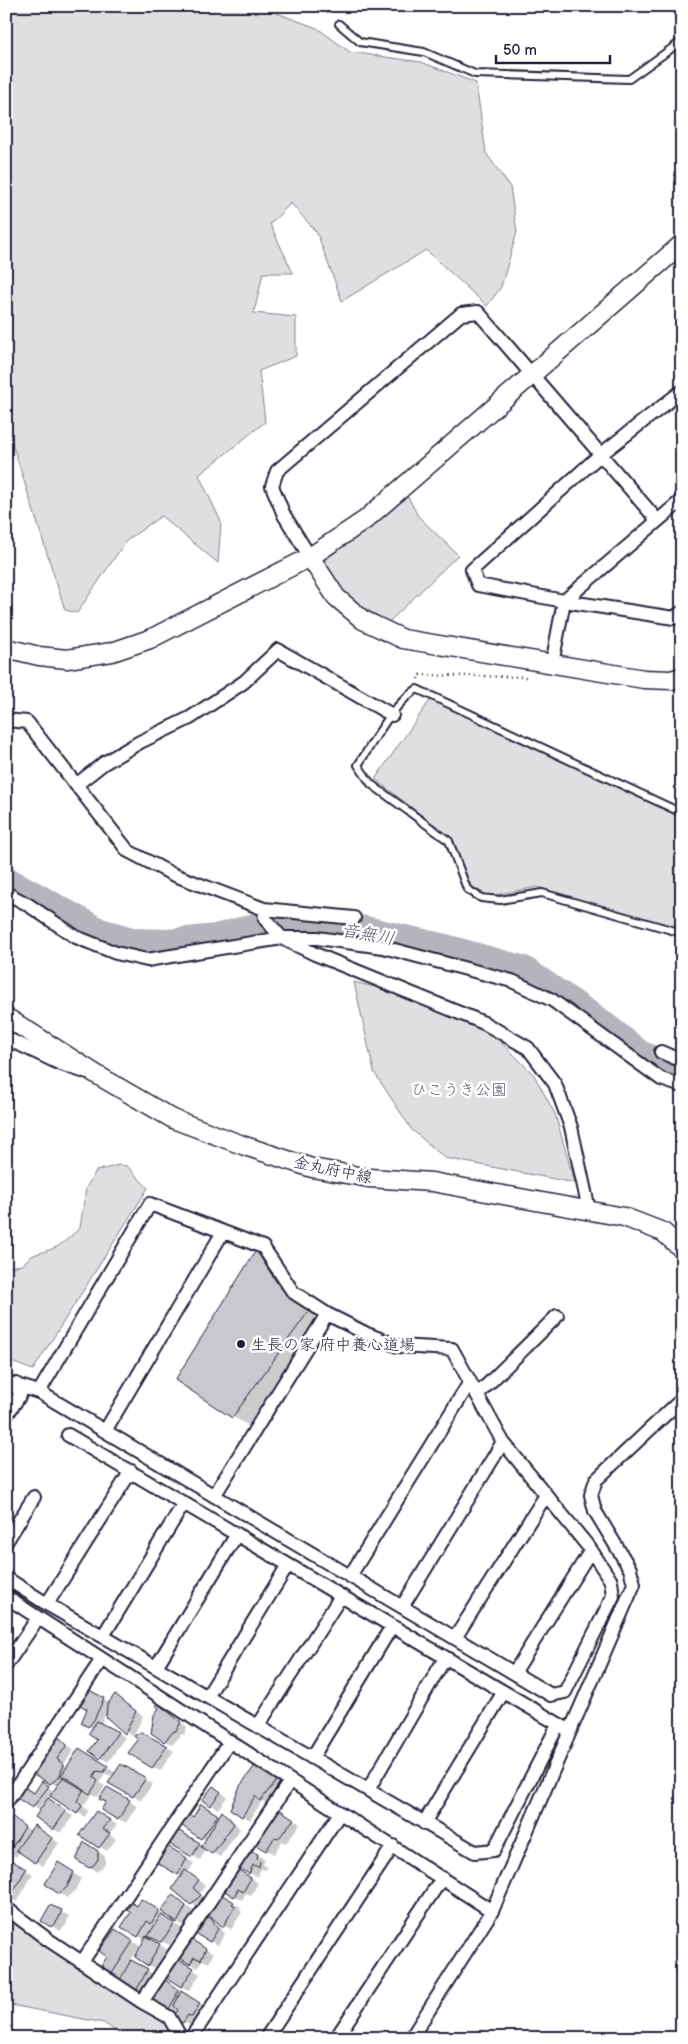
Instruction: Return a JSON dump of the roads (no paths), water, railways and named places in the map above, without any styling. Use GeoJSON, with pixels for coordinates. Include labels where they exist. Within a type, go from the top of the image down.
{"type":"FeatureCollection","features":[{"type":"Feature","properties":{"kind":"street"},"geometry":{"type":"LineString","coordinates":[[6,648],[39,656],[67,659],[112,652],[150,639],[310,557],[365,520],[682,244]]}},
{"type":"Feature","properties":{"kind":"street"},"geometry":{"type":"LineString","coordinates":[[657,520],[478,312],[460,314],[277,472],[272,486],[284,515],[336,597],[363,620],[403,639],[644,679],[671,680],[682,677]]}},
{"type":"Feature","properties":{"kind":"street"},"geometry":{"type":"LineString","coordinates":[[682,390],[600,455],[472,570],[478,585],[674,618],[682,612]]}},
{"type":"Feature","properties":{"kind":"street"},"geometry":{"type":"LineString","coordinates":[[552,664],[564,601],[682,500]]}},
{"type":"Feature","properties":{"kind":"street"},"geometry":{"type":"LineString","coordinates":[[76,785],[104,763],[140,742],[190,718],[237,687],[278,650],[392,715]]}},
{"type":"Feature","properties":{"kind":"street"},"geometry":{"type":"LineString","coordinates":[[6,720],[27,722],[128,851],[172,874],[265,914],[354,918]]}},
{"type":"Feature","properties":{"kind":"street"},"geometry":{"type":"LineString","coordinates":[[6,893],[27,904],[76,937],[116,953],[147,960],[282,938],[317,938],[384,947],[512,981],[552,1000],[661,1080],[682,1086]]}},
{"type":"Feature","properties":{"kind":"street"},"geometry":{"type":"LineString","coordinates":[[265,914],[282,938],[314,954],[484,1023],[528,1048],[555,1084],[571,1127],[589,1210]]}},
{"type":"Feature","properties":{"kind":"street","name":"金丸府中線"},"geometry":{"type":"LineString","coordinates":[[6,1017],[99,1076],[173,1118],[245,1146],[312,1168],[369,1178],[432,1182],[624,1217],[663,1232],[682,1249]]}},
{"type":"Feature","properties":{"kind":"street"},"geometry":{"type":"LineString","coordinates":[[6,1038],[61,1064],[99,1076]]}},
{"type":"Feature","properties":{"kind":"street"},"geometry":{"type":"LineString","coordinates":[[661,1052],[682,1061]]}},
{"type":"Feature","properties":{"kind":"street"},"geometry":{"type":"LineString","coordinates":[[11,1383],[39,1392],[551,1695],[565,1692],[613,1596],[611,1581],[590,1550],[503,1442],[452,1349],[398,1346],[366,1334],[327,1314],[293,1292],[263,1247],[150,1204],[39,1392]]}},
{"type":"Feature","properties":{"kind":"street"},"geometry":{"type":"LineString","coordinates":[[105,1431],[223,1232]]}},
{"type":"Feature","properties":{"kind":"street"},"geometry":{"type":"LineString","coordinates":[[214,1496],[327,1314]]}},
{"type":"Feature","properties":{"kind":"street"},"geometry":{"type":"LineString","coordinates":[[477,1395],[557,1316]]}},
{"type":"Feature","properties":{"kind":"street"},"geometry":{"type":"LineString","coordinates":[[350,1576],[470,1382]]}},
{"type":"Feature","properties":{"kind":"street"},"geometry":{"type":"LineString","coordinates":[[6,1416],[20,1395],[11,1383]]}},
{"type":"Feature","properties":{"kind":"street"},"geometry":{"type":"LineString","coordinates":[[411,2038],[492,1911],[634,1584],[630,1570],[594,1511],[591,1495],[596,1480],[682,1399]]}},
{"type":"Feature","properties":{"kind":"street"},"geometry":{"type":"LineString","coordinates":[[68,1435],[558,1725],[571,1730]]}},
{"type":"Feature","properties":{"kind":"street"},"geometry":{"type":"LineString","coordinates":[[402,1607],[503,1442]]}},
{"type":"Feature","properties":{"kind":"street"},"geometry":{"type":"LineString","coordinates":[[47,1604],[131,1471]]}},
{"type":"Feature","properties":{"kind":"street"},"geometry":{"type":"LineString","coordinates":[[455,1638],[546,1495]]}},
{"type":"Feature","properties":{"kind":"street"},"geometry":{"type":"LineString","coordinates":[[6,1542],[34,1497]]}},
{"type":"Feature","properties":{"kind":"street"},"geometry":{"type":"LineString","coordinates":[[103,1636],[184,1503]]}},
{"type":"Feature","properties":{"kind":"street"},"geometry":{"type":"LineString","coordinates":[[156,1667],[237,1534]]}},
{"type":"Feature","properties":{"kind":"street"},"geometry":{"type":"LineString","coordinates":[[514,1673],[590,1550]]}},
{"type":"Feature","properties":{"kind":"street"},"geometry":{"type":"LineString","coordinates":[[208,1697],[288,1565]]}},
{"type":"Feature","properties":{"kind":"street"},"geometry":{"type":"LineString","coordinates":[[6,1578],[47,1604],[475,1852],[494,1850],[558,1725]]}},
{"type":"Feature","properties":{"kind":"street"},"geometry":{"type":"LineString","coordinates":[[258,1726],[341,1596]]}},
{"type":"Feature","properties":{"kind":"street"},"geometry":{"type":"LineString","coordinates":[[6,1597],[492,1911]]}},
{"type":"Feature","properties":{"kind":"street"},"geometry":{"type":"LineString","coordinates":[[6,1665],[38,1618]]}},
{"type":"Feature","properties":{"kind":"street"},"geometry":{"type":"LineString","coordinates":[[603,1619],[617,1624]]}},
{"type":"Feature","properties":{"kind":"street"},"geometry":{"type":"LineString","coordinates":[[312,1758],[392,1626]]}},
{"type":"Feature","properties":{"kind":"street"},"geometry":{"type":"LineString","coordinates":[[368,1790],[445,1658]]}},
{"type":"Feature","properties":{"kind":"street"},"geometry":{"type":"LineString","coordinates":[[6,1803],[102,1659]]}},
{"type":"Feature","properties":{"kind":"street"},"geometry":{"type":"LineString","coordinates":[[424,1823],[503,1692]]}},
{"type":"Feature","properties":{"kind":"street"},"geometry":{"type":"LineString","coordinates":[[82,1962],[230,1741]]}},
{"type":"Feature","properties":{"kind":"street"},"geometry":{"type":"LineString","coordinates":[[142,2002],[290,1781]]}},
{"type":"Feature","properties":{"kind":"street"},"geometry":{"type":"LineString","coordinates":[[190,2038],[340,1813]]}},
{"type":"Feature","properties":{"kind":"street"},"geometry":{"type":"LineString","coordinates":[[266,2038],[393,1846]]}},
{"type":"Feature","properties":{"kind":"street"},"geometry":{"type":"LineString","coordinates":[[336,2038],[442,1878]]}},
{"type":"Feature","properties":{"kind":"street"},"geometry":{"type":"LineString","coordinates":[[6,1908],[82,1962],[142,2002],[169,2017],[181,2038]]}},
{"type":"Feature","properties":{"kind":"lane"},"geometry":{"type":"LineString","coordinates":[[339,24],[360,42],[424,52],[475,74],[629,79],[682,41]]}},
{"type":"Feature","properties":{"kind":"lane"},"geometry":{"type":"LineString","coordinates":[[682,813],[417,689],[408,695],[392,715],[358,765],[372,784],[449,841],[468,890],[481,898],[500,900],[542,893],[682,933]]}},
{"type":"Feature","properties":{"kind":"waterway","name":"音無川"},"geometry":{"type":"LineString","coordinates":[[6,880],[100,932],[135,942],[168,943],[216,938],[259,926],[316,925],[356,928],[445,948],[524,970],[601,1023],[641,1055],[682,1070]]}},
{"type":"Feature","properties":{"kind":"place","name":"生長の家 府中養心道場"},"geometry":{"type":"Point","coordinates":[241,1344]}},
{"type":"Feature","properties":{"kind":"park label","name":"ひこうき公園"},"geometry":{"type":"Point","coordinates":[459,1089]}}]}
